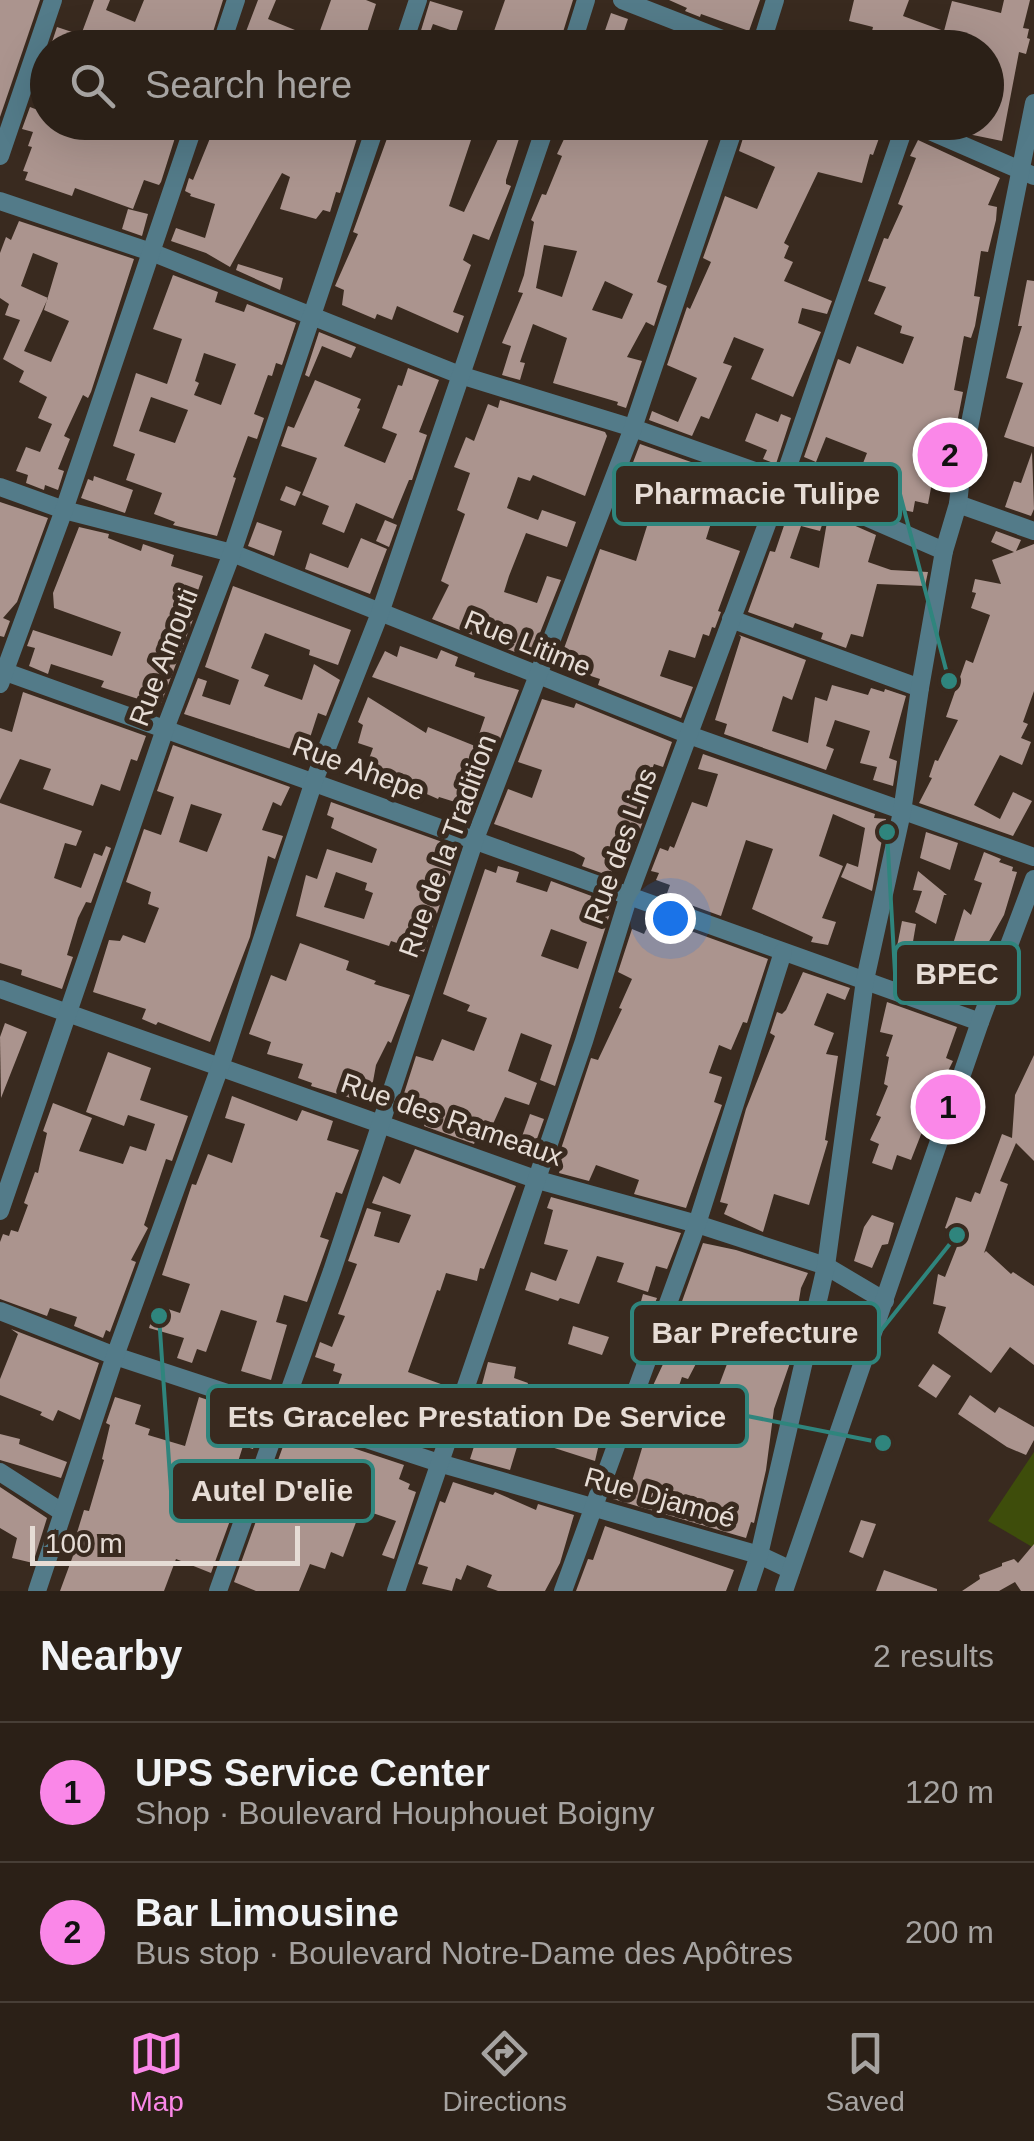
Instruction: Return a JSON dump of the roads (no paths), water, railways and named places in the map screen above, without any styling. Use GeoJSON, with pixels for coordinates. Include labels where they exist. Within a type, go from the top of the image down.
{"type":"FeatureCollection","features":[{"type":"Feature","properties":{"kind":"street"},"geometry":{"type":"LineString","coordinates":[[43,30],[53,0]]}},
{"type":"Feature","properties":{"kind":"street"},"geometry":{"type":"LineString","coordinates":[[226,30],[236,0]]}},
{"type":"Feature","properties":{"kind":"street"},"geometry":{"type":"LineString","coordinates":[[408,30],[418,0]]}},
{"type":"Feature","properties":{"kind":"street"},"geometry":{"type":"LineString","coordinates":[[577,30],[586,0]]}},
{"type":"Feature","properties":{"kind":"street"},"geometry":{"type":"LineString","coordinates":[[622,0],[699,30]]}},
{"type":"Feature","properties":{"kind":"street"},"geometry":{"type":"LineString","coordinates":[[766,30],[775,0]]}},
{"type":"Feature","properties":{"kind":"street"},"geometry":{"type":"LineString","coordinates":[[0,156],[30,68]]}},
{"type":"Feature","properties":{"kind":"street"},"geometry":{"type":"LineString","coordinates":[[748,1591],[760,1555],[826,1266],[864,980],[902,812],[944,551],[958,504],[963,458],[1027,173],[1034,103]]}},
{"type":"Feature","properties":{"kind":"street"},"geometry":{"type":"LineString","coordinates":[[1,675],[64,510],[189,140]]}},
{"type":"Feature","properties":{"kind":"street","name":"Rue Amouti"},"geometry":{"type":"LineString","coordinates":[[0,1211],[165,729],[232,553],[371,140]]}},
{"type":"Feature","properties":{"kind":"street"},"geometry":{"type":"LineString","coordinates":[[37,1591],[114,1356],[220,1068],[314,781],[380,613],[541,140]]}},
{"type":"Feature","properties":{"kind":"street","name":"Rue de la Tradition"},"geometry":{"type":"LineString","coordinates":[[218,1591],[283,1411],[475,839],[633,428],[730,140]]}},
{"type":"Feature","properties":{"kind":"street","name":"Rue des Lins"},"geometry":{"type":"LineString","coordinates":[[396,1591],[538,1180],[629,895],[783,480],[901,140]]}},
{"type":"Feature","properties":{"kind":"street"},"geometry":{"type":"LineString","coordinates":[[949,140],[1027,173]]}},
{"type":"Feature","properties":{"kind":"street"},"geometry":{"type":"LineString","coordinates":[[0,201],[152,252],[460,375],[633,428],[783,480],[944,551]]}},
{"type":"Feature","properties":{"kind":"street","name":"Rue Litime"},"geometry":{"type":"LineString","coordinates":[[0,487],[64,510],[232,553],[689,735],[1034,857]]}},
{"type":"Feature","properties":{"kind":"street"},"geometry":{"type":"LineString","coordinates":[[958,504],[1034,531]]}},
{"type":"Feature","properties":{"kind":"street"},"geometry":{"type":"LineString","coordinates":[[731,620],[920,688]]}},
{"type":"Feature","properties":{"kind":"street","name":"Rue Ahepe"},"geometry":{"type":"LineString","coordinates":[[1,675],[314,781],[980,1022]]}},
{"type":"Feature","properties":{"kind":"street"},"geometry":{"type":"LineString","coordinates":[[784,1591],[980,1022],[1034,879]]}},
{"type":"Feature","properties":{"kind":"street"},"geometry":{"type":"LineString","coordinates":[[563,1591],[697,1224],[783,952]]}},
{"type":"Feature","properties":{"kind":"street","name":"Rue des Rameaux"},"geometry":{"type":"LineString","coordinates":[[0,989],[538,1180],[697,1224],[826,1266],[885,1301]]}},
{"type":"Feature","properties":{"kind":"street","name":"Rue Djamoé"},"geometry":{"type":"LineString","coordinates":[[0,1311],[114,1356],[439,1463],[760,1555],[792,1570]]}},
{"type":"Feature","properties":{"kind":"street"},"geometry":{"type":"LineString","coordinates":[[0,1472],[62,1512]]}},
{"type":"Feature","properties":{"kind":"place","name":"Bar Limousine"},"geometry":{"type":"Point","coordinates":[950,455]}},
{"type":"Feature","properties":{"kind":"place","name":"Pharmacie Tulipe"},"geometry":{"type":"Point","coordinates":[949,681]}},
{"type":"Feature","properties":{"kind":"place","name":"BPEC"},"geometry":{"type":"Point","coordinates":[887,832]}},
{"type":"Feature","properties":{"kind":"place","name":"UPS Service Center"},"geometry":{"type":"Point","coordinates":[948,1107]}},
{"type":"Feature","properties":{"kind":"place","name":"Bar Prefecture"},"geometry":{"type":"Point","coordinates":[957,1235]}},
{"type":"Feature","properties":{"kind":"place","name":"Autel D'elie"},"geometry":{"type":"Point","coordinates":[159,1316]}},
{"type":"Feature","properties":{"kind":"place","name":"Ets Gracelec Prestation De Service"},"geometry":{"type":"Point","coordinates":[883,1443]}}]}
